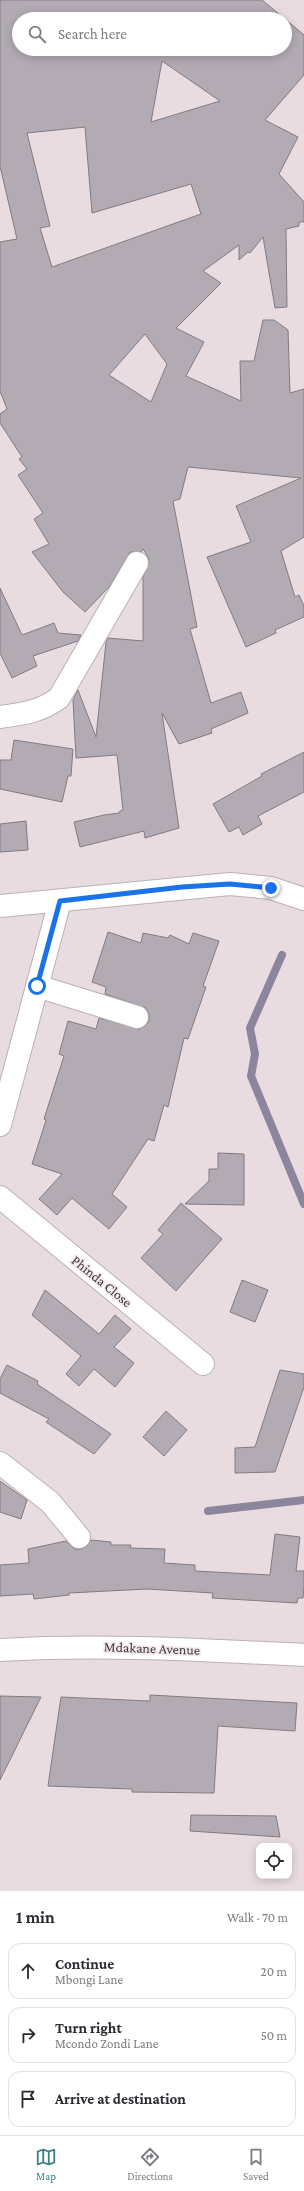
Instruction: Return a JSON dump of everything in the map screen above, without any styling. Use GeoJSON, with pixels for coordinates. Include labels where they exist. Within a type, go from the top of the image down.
{"type":"FeatureCollection","features":[{"type":"Feature","properties":{"kind":"street"},"geometry":{"type":"LineString","coordinates":[[0,717],[32,713],[46,707],[59,698],[137,563]]}},
{"type":"Feature","properties":{"kind":"street"},"geometry":{"type":"LineString","coordinates":[[0,906],[60,901],[182,887],[230,884],[271,888],[304,899]]}},
{"type":"Feature","properties":{"kind":"street"},"geometry":{"type":"LineString","coordinates":[[0,1125],[60,901]]}},
{"type":"Feature","properties":{"kind":"street"},"geometry":{"type":"LineString","coordinates":[[37,986],[137,1017]]}},
{"type":"Feature","properties":{"kind":"street","name":"Phinda Close"},"geometry":{"type":"LineString","coordinates":[[0,1198],[203,1364]]}},
{"type":"Feature","properties":{"kind":"street"},"geometry":{"type":"LineString","coordinates":[[0,1463],[50,1502],[79,1537]]}},
{"type":"Feature","properties":{"kind":"street","name":"Mdakane Avenue"},"geometry":{"type":"LineString","coordinates":[[0,1650],[53,1647],[128,1646],[304,1655]]}},
{"type":"Feature","properties":{"kind":"building"},"geometry":{"type":"Polygon","coordinates":[[[0,0],[262,0],[277,12],[12,12],[12,56],[292,56],[292,25],[304,35],[304,75],[265,120],[298,137],[279,174],[304,202],[304,222],[299,222],[299,226],[286,229],[287,307],[275,308],[263,237],[250,253],[248,252],[239,260],[239,245],[203,271],[221,283],[176,328],[204,342],[186,376],[241,401],[240,361],[254,361],[263,320],[274,320],[288,330],[290,393],[304,389],[304,537],[281,551],[295,597],[299,595],[304,606],[304,617],[275,630],[276,633],[246,647],[207,557],[251,542],[236,506],[301,478],[188,467],[180,499],[173,501],[197,627],[190,629],[211,703],[241,692],[248,713],[211,729],[212,733],[179,744],[162,713],[179,828],[145,838],[144,831],[80,847],[74,822],[119,813],[123,810],[117,755],[76,758],[73,700],[78,690],[96,737],[106,642],[108,638],[143,641],[143,577],[149,563],[148,557],[143,549],[141,552],[130,552],[110,586],[85,612],[63,592],[32,552],[49,544],[34,519],[43,513],[18,475],[27,469],[19,459],[22,457],[0,423],[0,414],[7,409],[0,391],[0,242],[17,239],[0,166],[0,0]],[[162,61],[151,122],[220,101],[162,61]],[[85,127],[27,133],[50,226],[40,228],[52,267],[201,214],[191,184],[92,213],[85,127]],[[145,334],[109,375],[151,402],[167,364],[145,334]]]}},
{"type":"Feature","properties":{"kind":"building"},"geometry":{"type":"Polygon","coordinates":[[[0,588],[22,635],[54,623],[58,633],[81,635],[78,641],[33,656],[37,666],[12,678],[0,653],[0,588]]]}},
{"type":"Feature","properties":{"kind":"building"},"geometry":{"type":"Polygon","coordinates":[[[14,740],[73,749],[71,776],[68,776],[62,802],[0,789],[0,760],[11,760],[14,740]]]}},
{"type":"Feature","properties":{"kind":"building"},"geometry":{"type":"Polygon","coordinates":[[[304,752],[304,792],[258,816],[262,824],[243,835],[239,827],[229,832],[213,804],[262,776],[261,774],[304,752]]]}},
{"type":"Feature","properties":{"kind":"building"},"geometry":{"type":"Polygon","coordinates":[[[26,821],[28,850],[0,852],[0,824],[26,821]]]}},
{"type":"Feature","properties":{"kind":"building"},"geometry":{"type":"Polygon","coordinates":[[[108,932],[141,943],[143,933],[168,938],[170,935],[189,944],[193,933],[219,941],[203,986],[206,987],[188,1039],[184,1038],[168,1107],[164,1105],[154,1141],[148,1139],[112,1194],[127,1207],[109,1229],[72,1198],[57,1215],[39,1199],[62,1174],[32,1164],[46,1120],[44,1119],[64,1056],[59,1054],[68,1021],[96,1029],[99,1018],[139,1029],[145,1026],[149,1021],[149,1015],[146,1008],[105,994],[106,987],[92,982],[108,932]]]}},
{"type":"Feature","properties":{"kind":"building"},"geometry":{"type":"Polygon","coordinates":[[[218,1153],[244,1154],[244,1205],[185,1204],[209,1181],[209,1169],[218,1169],[218,1153]]]}},
{"type":"Feature","properties":{"kind":"building"},"geometry":{"type":"Polygon","coordinates":[[[181,1203],[222,1239],[176,1291],[141,1258],[163,1234],[158,1230],[181,1203]]]}},
{"type":"Feature","properties":{"kind":"building"},"geometry":{"type":"Polygon","coordinates":[[[242,1280],[268,1290],[255,1322],[230,1312],[242,1280]]]}},
{"type":"Feature","properties":{"kind":"building"},"geometry":{"type":"Polygon","coordinates":[[[45,1290],[99,1334],[115,1315],[131,1329],[114,1347],[134,1363],[115,1387],[94,1369],[79,1386],[66,1374],[81,1356],[32,1315],[45,1290]]]}},
{"type":"Feature","properties":{"kind":"building"},"geometry":{"type":"Polygon","coordinates":[[[7,1365],[38,1381],[37,1384],[111,1434],[94,1454],[46,1422],[49,1419],[0,1393],[0,1379],[7,1365]]]}},
{"type":"Feature","properties":{"kind":"building"},"geometry":{"type":"Polygon","coordinates":[[[280,1370],[304,1374],[304,1387],[275,1472],[235,1473],[235,1448],[255,1447],[280,1370]]]}},
{"type":"Feature","properties":{"kind":"building"},"geometry":{"type":"Polygon","coordinates":[[[166,1411],[187,1430],[164,1456],[143,1437],[166,1411]]]}},
{"type":"Feature","properties":{"kind":"building"},"geometry":{"type":"Polygon","coordinates":[[[0,1481],[27,1500],[21,1519],[0,1512],[0,1481]]]}},
{"type":"Feature","properties":{"kind":"building"},"geometry":{"type":"Polygon","coordinates":[[[275,1534],[300,1537],[296,1571],[304,1571],[304,1586],[303,1598],[298,1598],[297,1603],[212,1598],[213,1593],[147,1589],[69,1593],[69,1595],[34,1599],[33,1594],[0,1596],[0,1565],[29,1563],[28,1549],[66,1541],[74,1549],[81,1549],[87,1546],[91,1540],[111,1542],[111,1545],[131,1545],[130,1548],[165,1549],[164,1563],[195,1565],[195,1571],[270,1575],[275,1534]]]}},
{"type":"Feature","properties":{"kind":"building"},"geometry":{"type":"Polygon","coordinates":[[[150,1695],[297,1703],[295,1731],[218,1726],[214,1793],[132,1792],[132,1789],[48,1786],[61,1697],[150,1701],[150,1695]]]}},
{"type":"Feature","properties":{"kind":"building"},"geometry":{"type":"Polygon","coordinates":[[[0,1696],[41,1697],[0,1780],[0,1696]]]}},
{"type":"Feature","properties":{"kind":"building"},"geometry":{"type":"Polygon","coordinates":[[[191,1815],[276,1816],[280,1837],[190,1831],[191,1815]]]}},
{"type":"Feature","properties":{"kind":"waterway"},"geometry":{"type":"LineString","coordinates":[[282,955],[250,1028],[255,1054],[251,1076],[304,1204]]}},
{"type":"Feature","properties":{"kind":"waterway"},"geometry":{"type":"LineString","coordinates":[[208,1511],[304,1500]]}},
{"type":"Feature","properties":{"kind":"route"},"geometry":{"type":"LineString","coordinates":[[37,986],[60,901],[182,887],[230,884],[271,888]]}}]}
